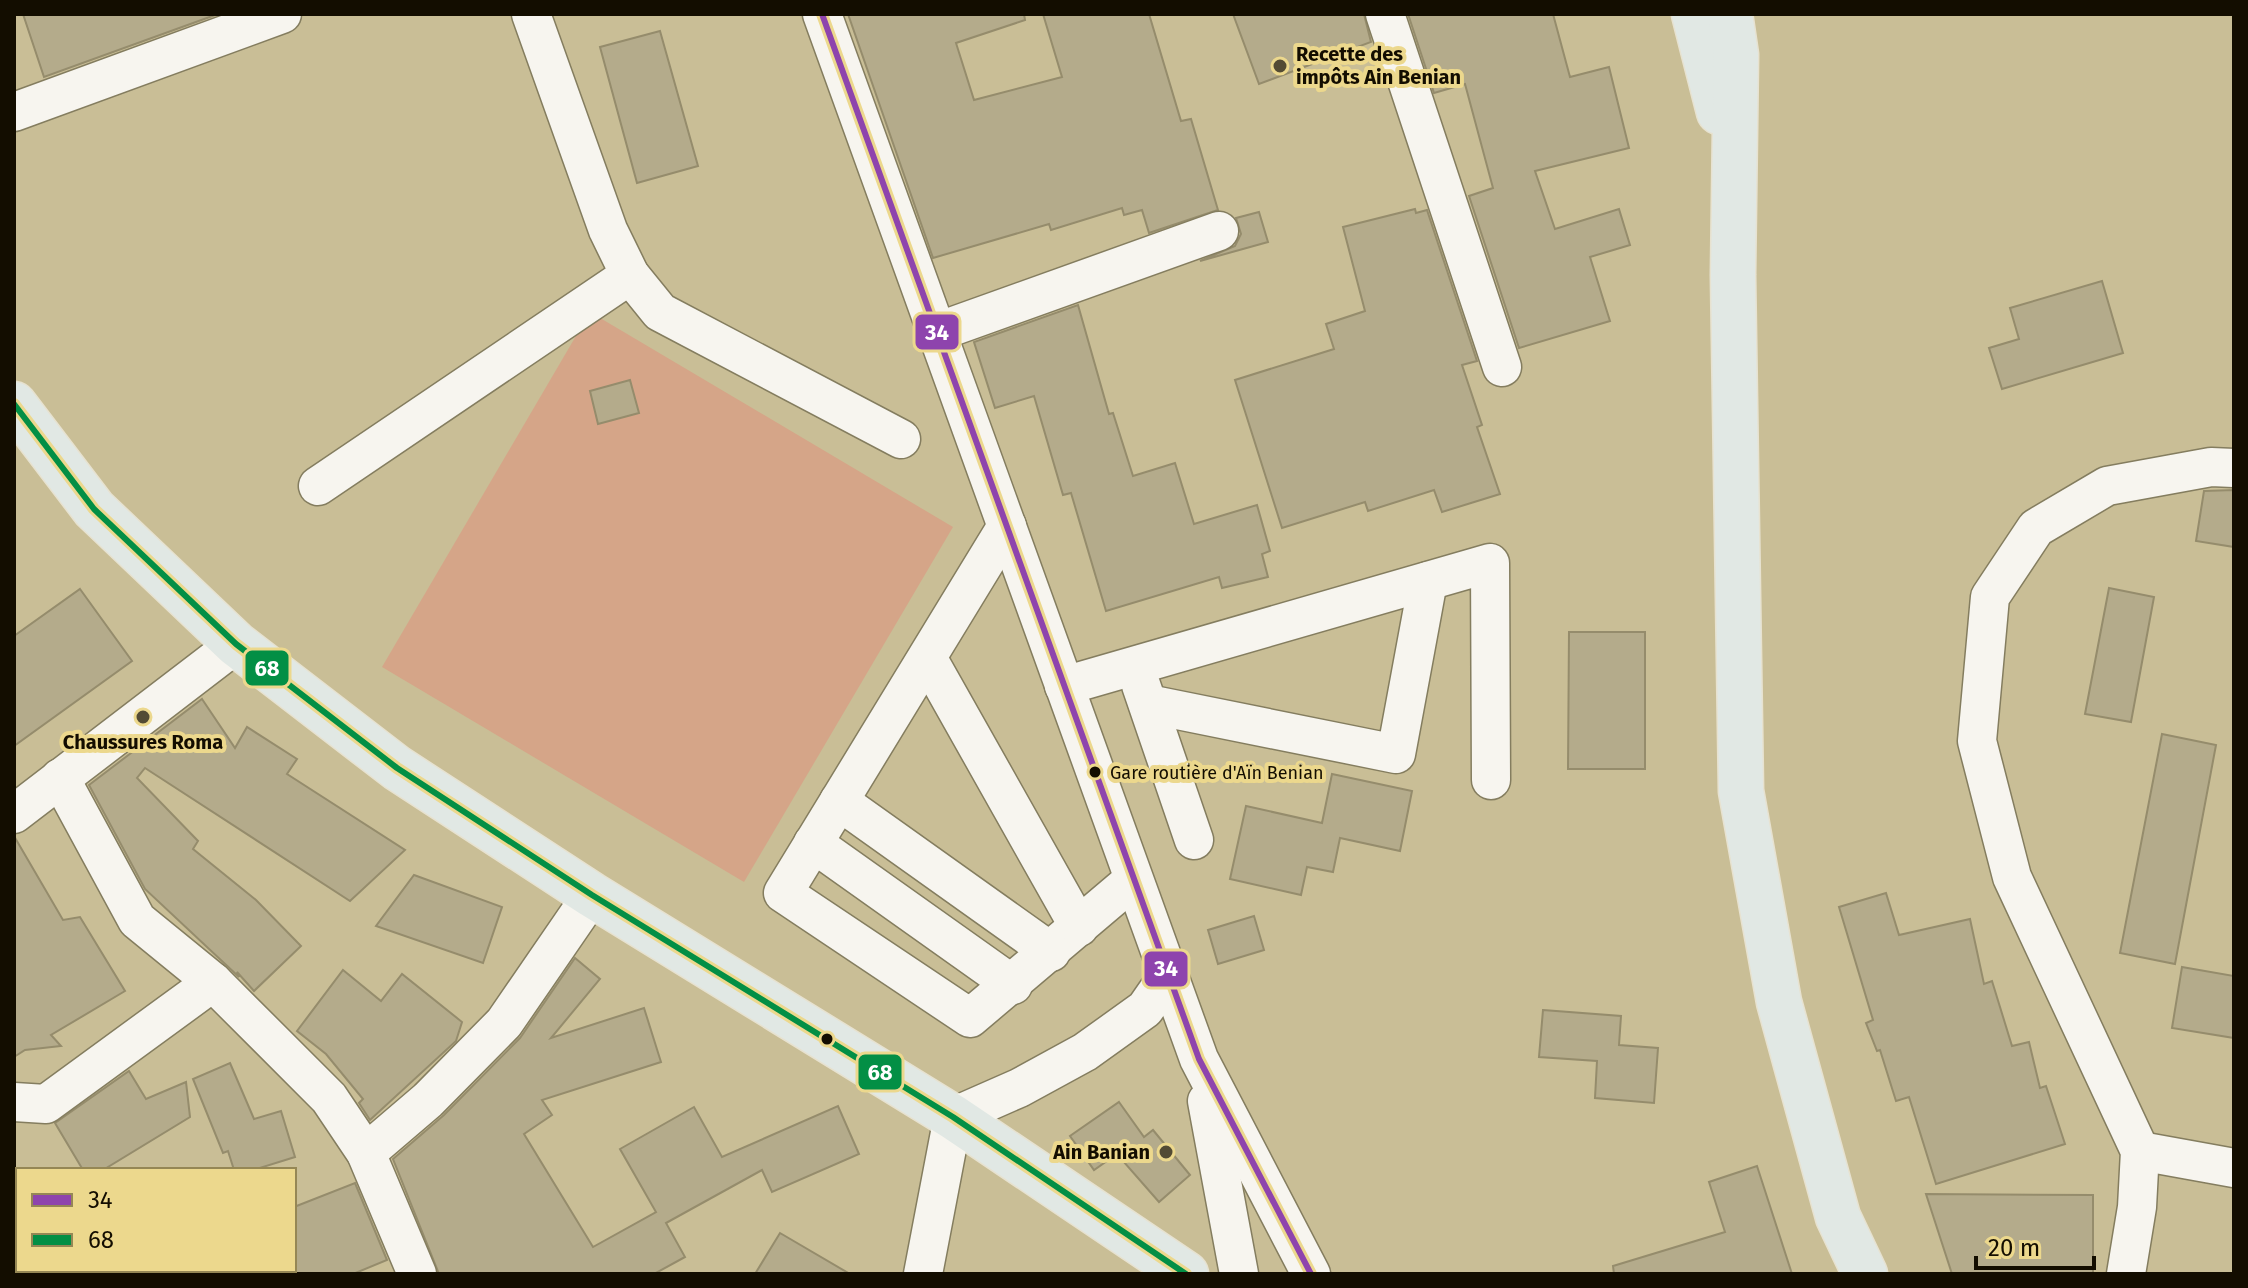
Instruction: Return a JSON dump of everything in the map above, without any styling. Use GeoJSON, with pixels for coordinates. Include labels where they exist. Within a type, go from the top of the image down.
{"type":"FeatureCollection","features":[{"type":"Feature","properties":{"kind":"main road"},"geometry":{"type":"LineString","coordinates":[[1694,14],[1733,169]]}},
{"type":"Feature","properties":{"kind":"main road"},"geometry":{"type":"LineString","coordinates":[[1730,14],[1736,55],[1733,169],[1741,791],[1779,1002],[1838,1217],[1865,1274]]}},
{"type":"Feature","properties":{"kind":"main road"},"geometry":{"type":"LineString","coordinates":[[14,404],[94,509],[236,644],[397,768],[592,895],[953,1117],[1186,1274]]}},
{"type":"Feature","properties":{"kind":"street"},"geometry":{"type":"LineString","coordinates":[[14,112],[282,14]]}},
{"type":"Feature","properties":{"kind":"street"},"geometry":{"type":"LineString","coordinates":[[531,14],[608,230],[630,275],[660,312],[901,439]]}},
{"type":"Feature","properties":{"kind":"street"},"geometry":{"type":"LineString","coordinates":[[822,14],[1199,1059],[1311,1274]]}},
{"type":"Feature","properties":{"kind":"street"},"geometry":{"type":"LineString","coordinates":[[1385,14],[1502,367]]}},
{"type":"Feature","properties":{"kind":"street"},"geometry":{"type":"LineString","coordinates":[[937,332],[1219,231]]}},
{"type":"Feature","properties":{"kind":"street"},"geometry":{"type":"LineString","coordinates":[[318,486],[630,275]]}},
{"type":"Feature","properties":{"kind":"street"},"geometry":{"type":"LineString","coordinates":[[2126,1274],[2137,1207],[2140,1151],[2012,877],[1977,741],[1990,597],[2036,528],[2107,486],[2211,467],[2234,468]]}},
{"type":"Feature","properties":{"kind":"street"},"geometry":{"type":"LineString","coordinates":[[1007,526],[783,893],[970,1018],[1013,985],[1133,880]]}},
{"type":"Feature","properties":{"kind":"street"},"geometry":{"type":"LineString","coordinates":[[1064,686],[1490,563],[1491,780]]}},
{"type":"Feature","properties":{"kind":"street"},"geometry":{"type":"LineString","coordinates":[[1148,704],[1396,754],[1428,581]]}},
{"type":"Feature","properties":{"kind":"street"},"geometry":{"type":"LineString","coordinates":[[14,814],[236,644]]}},
{"type":"Feature","properties":{"kind":"street"},"geometry":{"type":"LineString","coordinates":[[928,659],[1079,927]]}},
{"type":"Feature","properties":{"kind":"street"},"geometry":{"type":"LineString","coordinates":[[1134,664],[1194,840]]}},
{"type":"Feature","properties":{"kind":"street"},"geometry":{"type":"LineString","coordinates":[[60,778],[137,920],[213,982],[329,1098],[366,1153],[417,1274]]}},
{"type":"Feature","properties":{"kind":"street"},"geometry":{"type":"LineString","coordinates":[[839,801],[1051,952]]}},
{"type":"Feature","properties":{"kind":"street"},"geometry":{"type":"LineString","coordinates":[[813,843],[1013,985]]}},
{"type":"Feature","properties":{"kind":"street"},"geometry":{"type":"LineString","coordinates":[[366,1153],[428,1100],[504,1023],[592,895]]}},
{"type":"Feature","properties":{"kind":"street"},"geometry":{"type":"LineString","coordinates":[[923,1274],[953,1117],[1019,1088],[1085,1052],[1145,1009],[1168,976]]}},
{"type":"Feature","properties":{"kind":"street"},"geometry":{"type":"LineString","coordinates":[[14,1102],[46,1104],[213,982]]}},
{"type":"Feature","properties":{"kind":"street"},"geometry":{"type":"LineString","coordinates":[[1199,1059],[1239,1274]]}},
{"type":"Feature","properties":{"kind":"street"},"geometry":{"type":"LineString","coordinates":[[2140,1151],[2234,1168]]}},
{"type":"Feature","properties":{"kind":"shaded area"},"geometry":{"type":"Polygon","coordinates":[[[590,312],[953,527],[744,882],[382,667],[590,312]]]}},
{"type":"Feature","properties":{"kind":"building"},"geometry":{"type":"Polygon","coordinates":[[[23,14],[218,14],[44,77],[23,14]]]}},
{"type":"Feature","properties":{"kind":"building"},"geometry":{"type":"Polygon","coordinates":[[[848,14],[1024,14],[1025,20],[956,43],[974,100],[1062,77],[1043,14],[1149,14],[1181,121],[1191,119],[1218,210],[1149,233],[1142,210],[1124,215],[1122,208],[1051,230],[1049,224],[933,258],[848,14]]]}},
{"type":"Feature","properties":{"kind":"building","name":"Recette des impôts Ain Benian"},"geometry":{"type":"Polygon","coordinates":[[[1233,14],[1364,14],[1371,42],[1259,84],[1233,14]]]}},
{"type":"Feature","properties":{"kind":"building"},"geometry":{"type":"Polygon","coordinates":[[[1408,14],[1553,14],[1570,77],[1609,67],[1629,148],[1535,171],[1555,229],[1619,209],[1630,245],[1590,257],[1610,321],[1519,348],[1469,196],[1493,188],[1465,84],[1434,93],[1408,14]]]}},
{"type":"Feature","properties":{"kind":"building"},"geometry":{"type":"Polygon","coordinates":[[[660,31],[698,166],[637,183],[600,47],[660,31]]]}},
{"type":"Feature","properties":{"kind":"building"},"geometry":{"type":"Polygon","coordinates":[[[1415,209],[1416,213],[1427,210],[1477,361],[1462,365],[1482,425],[1477,427],[1500,494],[1442,512],[1434,490],[1368,511],[1365,502],[1282,528],[1235,380],[1334,349],[1326,324],[1365,311],[1343,227],[1415,209]]]}},
{"type":"Feature","properties":{"kind":"building"},"geometry":{"type":"Polygon","coordinates":[[[1259,212],[1268,242],[1200,261],[1235,246],[1241,234],[1236,218],[1259,212]]]}},
{"type":"Feature","properties":{"kind":"building"},"geometry":{"type":"Polygon","coordinates":[[[2102,281],[2123,353],[2002,389],[1989,348],[2019,339],[2010,308],[2102,281]]]}},
{"type":"Feature","properties":{"kind":"building"},"geometry":{"type":"Polygon","coordinates":[[[1078,305],[1109,414],[1113,413],[1133,476],[1175,463],[1194,524],[1257,505],[1270,551],[1262,554],[1268,577],[1222,588],[1219,577],[1106,611],[1071,493],[1063,495],[1034,396],[995,408],[974,342],[1078,305]]]}},
{"type":"Feature","properties":{"kind":"building"},"geometry":{"type":"Polygon","coordinates":[[[630,380],[639,413],[598,424],[590,391],[630,380]]]}},
{"type":"Feature","properties":{"kind":"building"},"geometry":{"type":"Polygon","coordinates":[[[2234,490],[2234,547],[2196,541],[2204,491],[2234,490]]]}},
{"type":"Feature","properties":{"kind":"building"},"geometry":{"type":"Polygon","coordinates":[[[2109,588],[2154,597],[2131,722],[2085,714],[2109,588]]]}},
{"type":"Feature","properties":{"kind":"building"},"geometry":{"type":"Polygon","coordinates":[[[80,589],[132,661],[14,746],[14,636],[80,589]]]}},
{"type":"Feature","properties":{"kind":"building"},"geometry":{"type":"Polygon","coordinates":[[[1569,632],[1645,632],[1645,769],[1568,769],[1569,632]]]}},
{"type":"Feature","properties":{"kind":"building"},"geometry":{"type":"Polygon","coordinates":[[[202,699],[235,748],[247,727],[297,759],[287,774],[405,850],[350,901],[145,768],[137,778],[198,841],[193,849],[256,900],[301,946],[254,991],[145,889],[89,785],[202,699]]]}},
{"type":"Feature","properties":{"kind":"building"},"geometry":{"type":"Polygon","coordinates":[[[2162,734],[2216,745],[2175,964],[2120,953],[2162,734]]]}},
{"type":"Feature","properties":{"kind":"building"},"geometry":{"type":"Polygon","coordinates":[[[1332,774],[1412,791],[1400,851],[1340,838],[1333,872],[1307,867],[1301,895],[1230,879],[1246,806],[1322,823],[1332,774]]]}},
{"type":"Feature","properties":{"kind":"building"},"geometry":{"type":"Polygon","coordinates":[[[14,836],[63,920],[80,917],[125,991],[51,1035],[61,1046],[25,1050],[14,1057],[14,836]]]}},
{"type":"Feature","properties":{"kind":"building"},"geometry":{"type":"Polygon","coordinates":[[[414,875],[502,907],[483,963],[376,926],[414,875]]]}},
{"type":"Feature","properties":{"kind":"building"},"geometry":{"type":"Polygon","coordinates":[[[1886,893],[1899,935],[1970,919],[1984,984],[1992,981],[2012,1046],[2029,1042],[2040,1088],[2046,1086],[2065,1144],[1936,1184],[1909,1097],[1896,1101],[1880,1050],[1877,1051],[1866,1023],[1873,1020],[1839,907],[1886,893]]]}},
{"type":"Feature","properties":{"kind":"building"},"geometry":{"type":"Polygon","coordinates":[[[1254,916],[1264,950],[1218,964],[1208,930],[1254,916]]]}},
{"type":"Feature","properties":{"kind":"building"},"geometry":{"type":"Polygon","coordinates":[[[575,958],[600,979],[551,1038],[644,1008],[661,1062],[542,1100],[552,1115],[524,1134],[593,1247],[656,1212],[620,1149],[694,1107],[722,1157],[838,1106],[859,1154],[772,1192],[762,1170],[666,1223],[685,1257],[654,1274],[439,1274],[393,1159],[444,1115],[520,1038],[575,958]]]}},
{"type":"Feature","properties":{"kind":"building"},"geometry":{"type":"Polygon","coordinates":[[[2182,967],[2234,976],[2234,1038],[2172,1028],[2182,967]]]}},
{"type":"Feature","properties":{"kind":"building"},"geometry":{"type":"Polygon","coordinates":[[[343,970],[381,1001],[402,974],[462,1022],[456,1041],[370,1120],[359,1103],[363,1099],[326,1054],[297,1031],[343,970]]]}},
{"type":"Feature","properties":{"kind":"building"},"geometry":{"type":"Polygon","coordinates":[[[1543,1010],[1621,1016],[1619,1045],[1658,1048],[1654,1103],[1595,1098],[1597,1061],[1539,1057],[1543,1010]]]}},
{"type":"Feature","properties":{"kind":"building"},"geometry":{"type":"Polygon","coordinates":[[[230,1063],[254,1119],[281,1111],[295,1157],[259,1168],[233,1168],[228,1151],[223,1153],[193,1079],[230,1063]]]}},
{"type":"Feature","properties":{"kind":"building"},"geometry":{"type":"Polygon","coordinates":[[[129,1071],[146,1099],[186,1082],[190,1117],[106,1168],[82,1168],[55,1123],[129,1071]]]}},
{"type":"Feature","properties":{"kind":"building"},"geometry":{"type":"Polygon","coordinates":[[[1119,1102],[1144,1137],[1153,1130],[1190,1175],[1159,1202],[1117,1154],[1094,1170],[1070,1136],[1119,1102]]]}},
{"type":"Feature","properties":{"kind":"building"},"geometry":{"type":"Polygon","coordinates":[[[1757,1166],[1792,1274],[1614,1274],[1613,1266],[1725,1232],[1709,1182],[1757,1166]]]}},
{"type":"Feature","properties":{"kind":"building"},"geometry":{"type":"Polygon","coordinates":[[[355,1183],[387,1260],[353,1274],[294,1274],[296,1206],[355,1183]]]}},
{"type":"Feature","properties":{"kind":"building"},"geometry":{"type":"Polygon","coordinates":[[[1926,1194],[2093,1195],[2093,1274],[1952,1274],[1926,1194]]]}},
{"type":"Feature","properties":{"kind":"building"},"geometry":{"type":"Polygon","coordinates":[[[780,1233],[850,1274],[755,1274],[780,1233]]]}},
{"type":"Feature","properties":{"kind":"transit line","name":"34"},"geometry":{"type":"LineString","coordinates":[[822,14],[1199,1059],[1311,1274]]}},
{"type":"Feature","properties":{"kind":"transit line","name":"68"},"geometry":{"type":"LineString","coordinates":[[14,404],[94,509],[236,644],[397,768],[592,895],[953,1117],[1186,1274]]}},
{"type":"Feature","properties":{"kind":"place","name":"Recette des impôts Ain Benian"},"geometry":{"type":"Point","coordinates":[1280,66]}},
{"type":"Feature","properties":{"kind":"place","name":"Chaussures Roma"},"geometry":{"type":"Point","coordinates":[143,717]}},
{"type":"Feature","properties":{"kind":"place","name":"Gare routière d'Aïn Benian"},"geometry":{"type":"Point","coordinates":[1095,772]}},
{"type":"Feature","properties":{"kind":"place","name":"Ain Banian"},"geometry":{"type":"Point","coordinates":[1166,1152]}}]}
